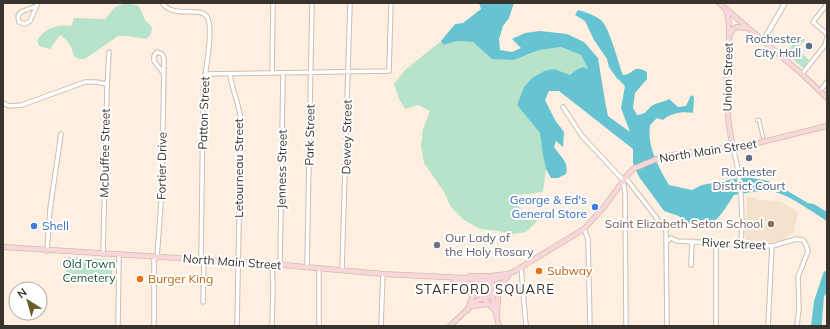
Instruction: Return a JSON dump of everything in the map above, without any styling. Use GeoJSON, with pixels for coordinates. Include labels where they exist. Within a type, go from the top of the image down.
{"type":"FeatureCollection","features":[{"type":"Feature","properties":{"kind":"main road"},"geometry":{"type":"LineString","coordinates":[[719,3],[802,74],[827,98]]}},
{"type":"Feature","properties":{"kind":"main road","name":"Union Street"},"geometry":{"type":"LineString","coordinates":[[724,8],[728,15],[726,102],[729,130],[733,147]]}},
{"type":"Feature","properties":{"kind":"main road"},"geometry":{"type":"LineString","coordinates":[[728,37],[733,29],[737,27],[742,26],[748,28]]}},
{"type":"Feature","properties":{"kind":"main road","name":"North Main Street"},"geometry":{"type":"LineString","coordinates":[[490,281],[510,274],[584,229],[604,207],[624,178],[635,168],[658,157],[765,142],[826,126]]}},
{"type":"Feature","properties":{"kind":"main road","name":"North Main Street"},"geometry":{"type":"LineString","coordinates":[[3,247],[155,258],[272,264],[319,269],[460,278],[483,281]]}},
{"type":"Feature","properties":{"kind":"main road","name":"North Main Street"},"geometry":{"type":"LineString","coordinates":[[460,278],[466,275],[490,276],[510,274]]}},
{"type":"Feature","properties":{"kind":"main road","name":"North Main Street"},"geometry":{"type":"LineString","coordinates":[[494,294],[510,274]]}},
{"type":"Feature","properties":{"kind":"main road"},"geometry":{"type":"LineString","coordinates":[[452,278],[473,296]]}},
{"type":"Feature","properties":{"kind":"main road"},"geometry":{"type":"LineString","coordinates":[[460,278],[476,290],[497,313]]}},
{"type":"Feature","properties":{"kind":"main road"},"geometry":{"type":"LineString","coordinates":[[470,308],[478,285],[483,281],[490,281],[494,286],[493,300],[499,326]]}},
{"type":"Feature","properties":{"kind":"main road"},"geometry":{"type":"LineString","coordinates":[[497,313],[499,287]]}},
{"type":"Feature","properties":{"kind":"main road"},"geometry":{"type":"LineString","coordinates":[[450,326],[476,301],[494,294]]}},
{"type":"Feature","properties":{"kind":"main road"},"geometry":{"type":"LineString","coordinates":[[470,308],[483,304],[489,304]]}},
{"type":"Feature","properties":{"kind":"street","name":"Patton Street"},"geometry":{"type":"LineString","coordinates":[[162,3],[174,12],[202,12],[208,17],[208,50],[203,105],[203,302]]}},
{"type":"Feature","properties":{"kind":"street"},"geometry":{"type":"LineString","coordinates":[[272,73],[273,3]]}},
{"type":"Feature","properties":{"kind":"street","name":"Park Street"},"geometry":{"type":"LineString","coordinates":[[307,267],[312,73],[312,3]]}},
{"type":"Feature","properties":{"kind":"street","name":"Dewey Street"},"geometry":{"type":"LineString","coordinates":[[342,270],[350,3]]}},
{"type":"Feature","properties":{"kind":"street"},"geometry":{"type":"LineString","coordinates":[[205,74],[389,71],[391,3]]}},
{"type":"Feature","properties":{"kind":"street"},"geometry":{"type":"LineString","coordinates":[[763,41],[785,3]]}},
{"type":"Feature","properties":{"kind":"street"},"geometry":{"type":"LineString","coordinates":[[827,4],[813,22],[827,34]]}},
{"type":"Feature","properties":{"kind":"street"},"geometry":{"type":"LineString","coordinates":[[37,5],[29,23],[25,24],[19,22],[18,16],[21,12],[37,5]]}},
{"type":"Feature","properties":{"kind":"street"},"geometry":{"type":"LineString","coordinates":[[802,74],[825,45],[827,38]]}},
{"type":"Feature","properties":{"kind":"street","name":"McDuffee Street"},"geometry":{"type":"LineString","coordinates":[[103,254],[109,52]]}},
{"type":"Feature","properties":{"kind":"street","name":"Fortier Drive"},"geometry":{"type":"LineString","coordinates":[[154,326],[155,258],[162,189],[164,74],[164,57],[161,53],[157,52],[154,54],[154,60],[164,74]]}},
{"type":"Feature","properties":{"kind":"street","name":"Jenness Street"},"geometry":{"type":"LineString","coordinates":[[280,265],[284,73]]}},
{"type":"Feature","properties":{"kind":"street","name":"Letourneau Street"},"geometry":{"type":"LineString","coordinates":[[230,74],[232,87],[238,102],[240,114],[237,326]]}},
{"type":"Feature","properties":{"kind":"street"},"geometry":{"type":"LineString","coordinates":[[3,103],[9,106],[22,105],[85,82],[107,84]]}},
{"type":"Feature","properties":{"kind":"street"},"geometry":{"type":"LineString","coordinates":[[820,91],[827,82]]}},
{"type":"Feature","properties":{"kind":"street"},"geometry":{"type":"LineString","coordinates":[[563,107],[582,136],[624,178],[666,230],[671,238],[666,242]]}},
{"type":"Feature","properties":{"kind":"street"},"geometry":{"type":"LineString","coordinates":[[757,120],[759,120],[763,137]]}},
{"type":"Feature","properties":{"kind":"street"},"geometry":{"type":"LineString","coordinates":[[48,251],[50,209],[61,134]]}},
{"type":"Feature","properties":{"kind":"street"},"geometry":{"type":"LineString","coordinates":[[733,147],[738,176],[742,222],[741,244]]}},
{"type":"Feature","properties":{"kind":"street"},"geometry":{"type":"LineString","coordinates":[[624,178],[626,326]]}},
{"type":"Feature","properties":{"kind":"street"},"geometry":{"type":"LineString","coordinates":[[584,229],[588,239],[590,326]]}},
{"type":"Feature","properties":{"kind":"street"},"geometry":{"type":"LineString","coordinates":[[666,230],[667,326]]}},
{"type":"Feature","properties":{"kind":"street","name":"River Street"},"geometry":{"type":"LineString","coordinates":[[671,238],[677,241],[772,246],[800,239],[805,242],[808,248],[807,254],[798,277],[797,326]]}},
{"type":"Feature","properties":{"kind":"street"},"geometry":{"type":"LineString","coordinates":[[691,265],[692,242]]}},
{"type":"Feature","properties":{"kind":"street"},"geometry":{"type":"LineString","coordinates":[[716,243],[716,326]]}},
{"type":"Feature","properties":{"kind":"street"},"geometry":{"type":"LineString","coordinates":[[768,326],[772,246]]}},
{"type":"Feature","properties":{"kind":"street"},"geometry":{"type":"LineString","coordinates":[[118,326],[119,255]]}},
{"type":"Feature","properties":{"kind":"street"},"geometry":{"type":"LineString","coordinates":[[272,264],[272,326]]}},
{"type":"Feature","properties":{"kind":"street"},"geometry":{"type":"LineString","coordinates":[[521,267],[526,326]]}},
{"type":"Feature","properties":{"kind":"street"},"geometry":{"type":"LineString","coordinates":[[319,269],[319,326]]}},
{"type":"Feature","properties":{"kind":"street"},"geometry":{"type":"LineString","coordinates":[[381,325],[383,274]]}},
{"type":"Feature","properties":{"kind":"shaded area","name":"Saint Elizabeth Seton School"},"geometry":{"type":"Polygon","coordinates":[[[746,197],[757,198],[758,200],[781,201],[798,212],[794,232],[783,240],[770,242],[745,240],[746,197]]]}},
{"type":"Feature","properties":{"kind":"green space"},"geometry":{"type":"Polygon","coordinates":[[[126,3],[139,6],[145,20],[152,27],[151,34],[146,39],[118,36],[85,59],[75,57],[72,48],[60,35],[50,49],[39,46],[37,41],[43,33],[51,28],[72,25],[74,18],[105,19],[115,7],[126,3]]]}},
{"type":"Feature","properties":{"kind":"green space"},"geometry":{"type":"Polygon","coordinates":[[[800,36],[805,40],[797,49],[809,60],[803,68],[786,53],[800,36]]]}},
{"type":"Feature","properties":{"kind":"green space"},"geometry":{"type":"Polygon","coordinates":[[[441,41],[443,45],[457,41],[473,42],[493,59],[528,55],[540,50],[561,47],[581,55],[588,70],[576,70],[570,75],[531,79],[524,87],[517,105],[540,133],[546,169],[543,191],[510,197],[521,209],[537,221],[526,232],[514,234],[480,229],[464,220],[451,207],[444,192],[424,163],[421,146],[423,129],[430,111],[418,105],[405,109],[399,99],[394,84],[405,70],[441,41]]]}},
{"type":"Feature","properties":{"kind":"green space","name":"Old Town Cemetery"},"geometry":{"type":"Polygon","coordinates":[[[67,257],[113,260],[111,284],[66,282],[67,257]]]}},
{"type":"Feature","properties":{"kind":"water"},"geometry":{"type":"Polygon","coordinates":[[[479,3],[514,3],[509,18],[503,26],[499,39],[500,50],[512,52],[521,48],[512,39],[525,33],[540,31],[567,34],[584,42],[598,58],[608,116],[630,132],[621,108],[625,86],[609,67],[607,59],[594,40],[585,21],[575,15],[578,10],[596,17],[604,24],[611,38],[623,75],[627,75],[636,69],[647,72],[647,79],[635,93],[633,108],[637,115],[645,113],[653,105],[669,99],[678,107],[686,106],[691,95],[694,97],[693,113],[677,113],[663,120],[657,118],[650,125],[650,141],[654,156],[669,185],[692,190],[702,185],[745,177],[764,180],[774,183],[808,203],[814,204],[827,212],[827,221],[781,194],[770,191],[759,191],[734,195],[715,221],[704,228],[697,228],[679,216],[664,211],[639,177],[633,163],[633,149],[559,91],[549,91],[545,100],[555,120],[564,132],[563,147],[556,141],[554,147],[564,160],[567,170],[566,174],[558,178],[551,178],[546,169],[540,133],[517,105],[524,87],[531,79],[544,71],[554,69],[570,75],[583,67],[588,69],[581,55],[561,47],[540,50],[513,60],[492,59],[473,42],[457,41],[443,45],[441,41],[455,24],[463,23],[481,9],[479,3]]]}},
{"type":"Feature","properties":{"kind":"water"},"geometry":{"type":"Polygon","coordinates":[[[824,271],[827,272],[827,293],[824,296],[822,326],[811,326],[814,301],[824,271]]]}},
{"type":"Feature","properties":{"kind":"place","name":"Rochester City Hall"},"geometry":{"type":"Point","coordinates":[809,46]}},
{"type":"Feature","properties":{"kind":"place","name":"Rochester District Court"},"geometry":{"type":"Point","coordinates":[749,158]}},
{"type":"Feature","properties":{"kind":"place","name":"George & Ed's General Store"},"geometry":{"type":"Point","coordinates":[595,207]}},
{"type":"Feature","properties":{"kind":"place","name":"Saint Elizabeth Seton School"},"geometry":{"type":"Point","coordinates":[771,224]}},
{"type":"Feature","properties":{"kind":"place","name":"Shell"},"geometry":{"type":"Point","coordinates":[34,226]}},
{"type":"Feature","properties":{"kind":"place","name":"Our Lady of the Holy Rosary"},"geometry":{"type":"Point","coordinates":[437,245]}},
{"type":"Feature","properties":{"kind":"place","name":"Subway"},"geometry":{"type":"Point","coordinates":[539,271]}},
{"type":"Feature","properties":{"kind":"place","name":"Burger King"},"geometry":{"type":"Point","coordinates":[140,279]}},
{"type":"Feature","properties":{"kind":"district","name":"STAFFORD SQUARE"},"geometry":{"type":"Point","coordinates":[485,289]}}]}
